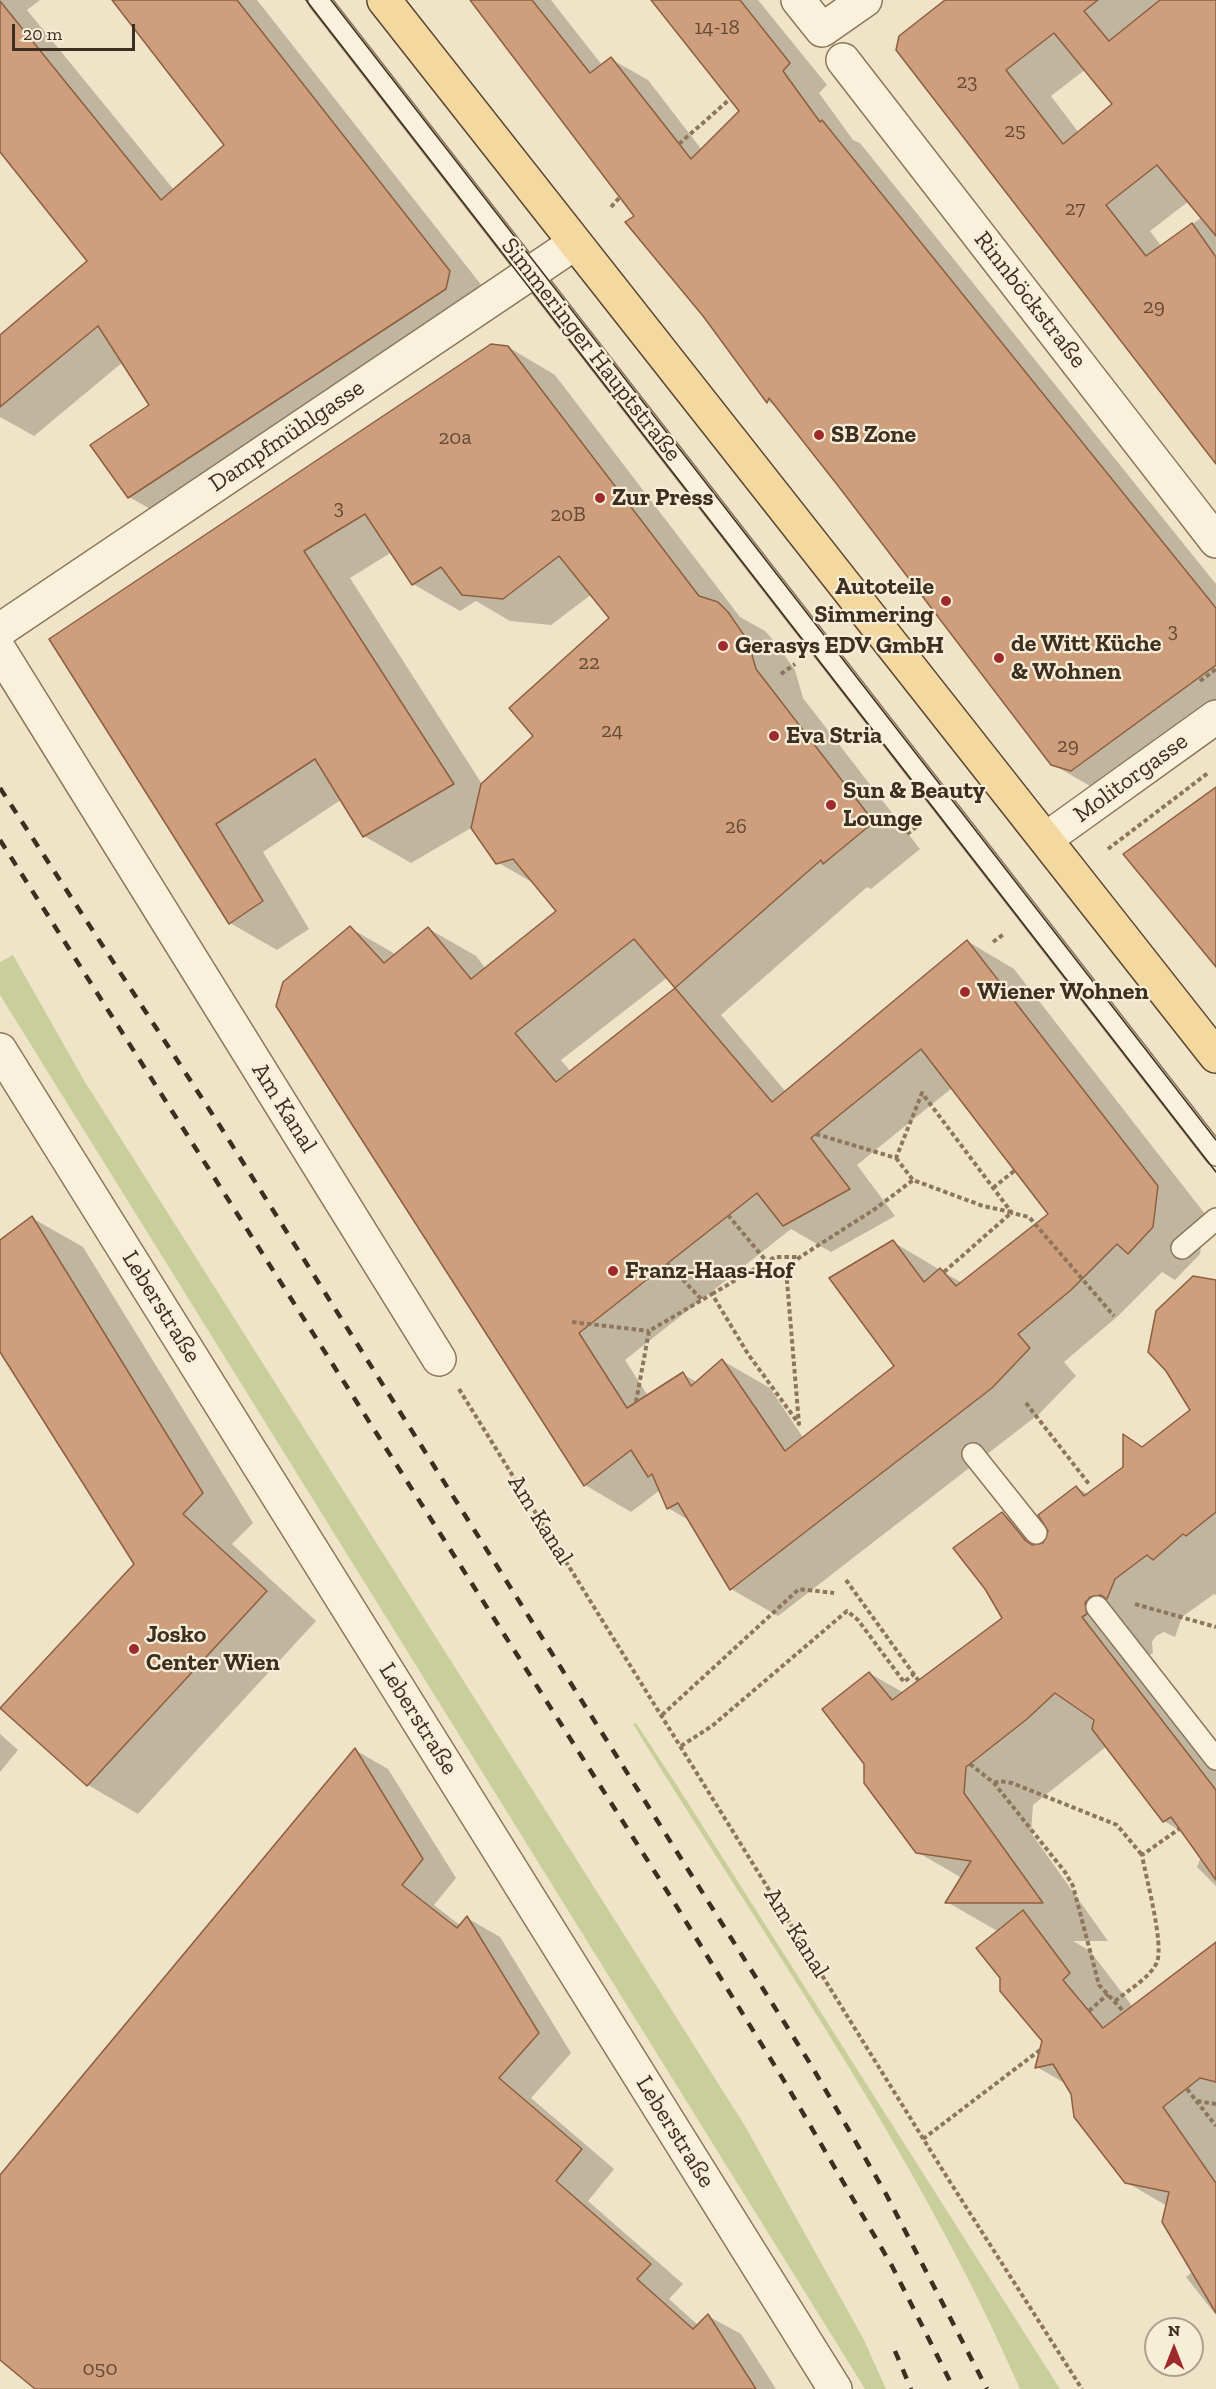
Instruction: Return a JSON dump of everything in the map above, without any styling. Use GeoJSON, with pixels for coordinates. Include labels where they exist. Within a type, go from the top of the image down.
{"type":"FeatureCollection","features":[{"type":"Feature","properties":{"kind":"main road"},"geometry":{"type":"LineString","coordinates":[[384,0],[1216,1056]]}},
{"type":"Feature","properties":{"kind":"street"},"geometry":{"type":"LineString","coordinates":[[798,0],[844,16]]}},
{"type":"Feature","properties":{"kind":"street","name":"Rinnböckstraße"},"geometry":{"type":"LineString","coordinates":[[843,60],[1216,541]]}},
{"type":"Feature","properties":{"kind":"street","name":"Dampfmühlgasse"},"geometry":{"type":"LineString","coordinates":[[0,630],[575,243]]}},
{"type":"Feature","properties":{"kind":"street","name":"Am Kanal"},"geometry":{"type":"LineString","coordinates":[[0,651],[440,1359]]}},
{"type":"Feature","properties":{"kind":"street","name":"Molitorgasse"},"geometry":{"type":"LineString","coordinates":[[1046,839],[1216,717]]}},
{"type":"Feature","properties":{"kind":"street","name":"Leberstraße"},"geometry":{"type":"LineString","coordinates":[[0,1050],[835,2389]]}},
{"type":"Feature","properties":{"kind":"lane","name":"Simmeringer Hauptstraße"},"geometry":{"type":"LineString","coordinates":[[319,0],[1216,1155]]}},
{"type":"Feature","properties":{"kind":"lane"},"geometry":{"type":"LineString","coordinates":[[843,60],[844,16]]}},
{"type":"Feature","properties":{"kind":"lane"},"geometry":{"type":"LineString","coordinates":[[1182,1248],[1216,1219]]}},
{"type":"Feature","properties":{"kind":"lane"},"geometry":{"type":"LineString","coordinates":[[974,1454],[1036,1533]]}},
{"type":"Feature","properties":{"kind":"lane"},"geometry":{"type":"LineString","coordinates":[[1100,1611],[1216,1759]]}},
{"type":"Feature","properties":{"kind":"path"},"geometry":{"type":"LineString","coordinates":[[679,144],[730,99]]}},
{"type":"Feature","properties":{"kind":"path"},"geometry":{"type":"LineString","coordinates":[[610,207],[620,197]]}},
{"type":"Feature","properties":{"kind":"path"},"geometry":{"type":"LineString","coordinates":[[1108,849],[1216,767]]}},
{"type":"Feature","properties":{"kind":"path"},"geometry":{"type":"LineString","coordinates":[[896,1158],[922,1093],[1011,1213]]}},
{"type":"Feature","properties":{"kind":"path"},"geometry":{"type":"LineString","coordinates":[[816,1134],[896,1158],[913,1180],[983,1206],[1029,1217],[1114,1316]]}},
{"type":"Feature","properties":{"kind":"path"},"geometry":{"type":"LineString","coordinates":[[993,1188],[1014,1171]]}},
{"type":"Feature","properties":{"kind":"path"},"geometry":{"type":"LineString","coordinates":[[712,1294],[748,1354],[799,1424],[786,1269],[800,1257],[875,1209],[913,1180]]}},
{"type":"Feature","properties":{"kind":"path"},"geometry":{"type":"LineString","coordinates":[[944,1272],[1011,1213]]}},
{"type":"Feature","properties":{"kind":"path"},"geometry":{"type":"LineString","coordinates":[[728,1215],[767,1262]]}},
{"type":"Feature","properties":{"kind":"path"},"geometry":{"type":"LineString","coordinates":[[572,1322],[649,1331],[775,1257],[800,1257]]}},
{"type":"Feature","properties":{"kind":"path"},"geometry":{"type":"LineString","coordinates":[[667,1263],[702,1300]]}},
{"type":"Feature","properties":{"kind":"path"},"geometry":{"type":"LineString","coordinates":[[636,1402],[649,1331]]}},
{"type":"Feature","properties":{"kind":"path","name":"Am Kanal"},"geometry":{"type":"LineString","coordinates":[[440,1359],[923,2139],[1082,2389]]}},
{"type":"Feature","properties":{"kind":"path"},"geometry":{"type":"LineString","coordinates":[[1026,1403],[1089,1484]]}},
{"type":"Feature","properties":{"kind":"path"},"geometry":{"type":"LineString","coordinates":[[846,1580],[918,1680]]}},
{"type":"Feature","properties":{"kind":"path"},"geometry":{"type":"LineString","coordinates":[[662,1715],[799,1589],[834,1593]]}},
{"type":"Feature","properties":{"kind":"path"},"geometry":{"type":"LineString","coordinates":[[1100,1611],[1135,1604],[1216,1627]]}},
{"type":"Feature","properties":{"kind":"path"},"geometry":{"type":"LineString","coordinates":[[681,1746],[712,1726],[847,1611],[858,1620],[904,1682],[914,1674]]}},
{"type":"Feature","properties":{"kind":"path"},"geometry":{"type":"LineString","coordinates":[[970,1764],[994,1783],[1073,1886],[1099,1985],[1124,2012]]}},
{"type":"Feature","properties":{"kind":"path"},"geometry":{"type":"LineString","coordinates":[[994,1783],[1000,1781],[1012,1783],[1118,1825],[1142,1855],[1157,1936],[1157,1962],[1150,1971],[1115,2001]]}},
{"type":"Feature","properties":{"kind":"path"},"geometry":{"type":"LineString","coordinates":[[1142,1855],[1179,1829]]}},
{"type":"Feature","properties":{"kind":"path"},"geometry":{"type":"LineString","coordinates":[[1089,2011],[1108,1994]]}},
{"type":"Feature","properties":{"kind":"path"},"geometry":{"type":"LineString","coordinates":[[923,2139],[1040,2050]]}},
{"type":"Feature","properties":{"kind":"path"},"geometry":{"type":"LineString","coordinates":[[1187,2089],[1216,2126]]}},
{"type":"Feature","properties":{"kind":"path"},"geometry":{"type":"LineString","coordinates":[[1196,2101],[1216,2104]]}},
{"type":"Feature","properties":{"kind":"green space"},"geometry":{"type":"Polygon","coordinates":[[[13,955],[85,1082],[745,2126],[863,2338],[886,2389],[865,2389],[0,995],[0,962],[13,955]]]}},
{"type":"Feature","properties":{"kind":"green space"},"geometry":{"type":"Polygon","coordinates":[[[636,1723],[1060,2389],[1020,2389],[936,2217],[888,2133],[633,1724],[636,1723]]]}},
{"type":"Feature","properties":{"kind":"building"},"geometry":{"type":"Polygon","coordinates":[[[112,0],[237,0],[450,271],[446,289],[128,498],[90,445],[149,405],[98,326],[0,407],[0,335],[87,261],[0,152],[0,1],[161,200],[224,145],[112,0]]]}},
{"type":"Feature","properties":{"kind":"building"},"geometry":{"type":"Polygon","coordinates":[[[470,0],[532,0],[590,73],[611,57],[691,159],[739,111],[651,0],[740,0],[790,63],[783,71],[820,122],[822,120],[1216,608],[1216,665],[1071,771],[1051,765],[839,487],[769,398],[767,403],[703,316],[625,222],[634,216],[470,0]]]}},
{"type":"Feature","properties":{"kind":"building"},"geometry":{"type":"Polygon","coordinates":[[[945,0],[1098,0],[1084,11],[1109,41],[1160,0],[1216,0],[1216,236],[1157,165],[1106,205],[1146,256],[1192,223],[1216,257],[1216,464],[896,50],[899,36],[945,0]],[[1054,33],[1006,70],[1063,144],[1112,104],[1054,33]]]}},
{"type":"Feature","properties":{"kind":"building"},"geometry":{"type":"Polygon","coordinates":[[[491,344],[508,346],[699,596],[718,602],[728,612],[748,641],[756,669],[874,822],[823,864],[821,860],[675,988],[772,1102],[967,940],[1158,1186],[1153,1227],[1128,1254],[1117,1244],[1071,1290],[1018,1334],[1030,1348],[992,1388],[730,1590],[678,1503],[667,1509],[652,1474],[648,1477],[631,1450],[584,1486],[276,1006],[283,982],[350,926],[384,963],[428,927],[471,979],[556,911],[513,859],[496,864],[471,828],[481,784],[533,736],[509,708],[609,618],[559,556],[503,599],[462,595],[441,567],[412,585],[365,514],[304,551],[454,784],[363,837],[315,759],[216,824],[263,901],[229,924],[49,639],[491,344]],[[634,939],[515,1033],[556,1082],[675,988],[634,939]],[[921,1049],[811,1138],[850,1189],[783,1226],[757,1193],[579,1333],[627,1408],[683,1372],[691,1386],[722,1359],[785,1451],[894,1366],[829,1278],[893,1240],[924,1282],[940,1268],[956,1286],[1048,1214],[921,1049]]]}},
{"type":"Feature","properties":{"kind":"building"},"geometry":{"type":"Polygon","coordinates":[[[1216,787],[1216,967],[1123,854],[1216,787]]]}},
{"type":"Feature","properties":{"kind":"building"},"geometry":{"type":"Polygon","coordinates":[[[32,1216],[203,1493],[183,1514],[267,1591],[87,1786],[0,1708],[134,1564],[0,1352],[0,1240],[32,1216]]]}},
{"type":"Feature","properties":{"kind":"building"},"geometry":{"type":"Polygon","coordinates":[[[1193,1276],[1216,1280],[1216,1512],[1186,1536],[1183,1534],[1153,1560],[1147,1555],[1115,1579],[1107,1599],[1101,1595],[1090,1597],[1085,1603],[1087,1614],[1082,1617],[1216,1790],[1216,1880],[1171,1817],[1163,1822],[1092,1729],[1094,1720],[1055,1693],[1027,1719],[966,1767],[964,1793],[1043,1903],[945,1903],[971,1861],[916,1853],[864,1783],[864,1764],[822,1709],[869,1672],[892,1700],[1002,1618],[985,1589],[953,1548],[1002,1512],[1026,1541],[1032,1545],[1043,1543],[1048,1531],[1038,1515],[1076,1486],[1084,1496],[1123,1467],[1123,1434],[1142,1447],[1190,1410],[1166,1371],[1148,1352],[1156,1311],[1193,1276]]]}},
{"type":"Feature","properties":{"kind":"building"},"geometry":{"type":"Polygon","coordinates":[[[355,1748],[423,1859],[402,1885],[457,1928],[467,1916],[539,2033],[499,2078],[582,2149],[556,2181],[651,2264],[637,2279],[693,2329],[708,2314],[756,2389],[35,2389],[0,2360],[0,2175],[355,1748]]]}},
{"type":"Feature","properties":{"kind":"building"},"geometry":{"type":"Polygon","coordinates":[[[1023,1910],[1070,1973],[1063,1980],[1103,2028],[1216,1942],[1216,2082],[1200,2078],[1163,2107],[1216,2183],[1216,2313],[1162,2222],[1169,2192],[1125,2183],[1074,2117],[1071,2094],[1053,2064],[1035,2068],[1042,2041],[1000,1991],[1000,1978],[976,1948],[1023,1910]]]}},
{"type":"Feature","properties":{"kind":"tram line"},"geometry":{"type":"LineString","coordinates":[[306,0],[1216,1172]]}},
{"type":"Feature","properties":{"kind":"tram line"},"geometry":{"type":"LineString","coordinates":[[331,0],[1216,1140]]}},
{"type":"Feature","properties":{"kind":"railway"},"geometry":{"type":"LineString","coordinates":[[0,788],[220,1126],[811,2065],[886,2194],[987,2389]]}},
{"type":"Feature","properties":{"kind":"railway"},"geometry":{"type":"LineString","coordinates":[[0,840],[672,1899],[786,2084],[892,2266],[954,2389]]}},
{"type":"Feature","properties":{"kind":"railway"},"geometry":{"type":"LineString","coordinates":[[895,2351],[911,2389]]}},
{"type":"Feature","properties":{"kind":"place","name":"SB Zone"},"geometry":{"type":"Point","coordinates":[819,435]}},
{"type":"Feature","properties":{"kind":"place","name":"Zur Press"},"geometry":{"type":"Point","coordinates":[600,498]}},
{"type":"Feature","properties":{"kind":"place","name":"Autoteile Simmering"},"geometry":{"type":"Point","coordinates":[946,601]}},
{"type":"Feature","properties":{"kind":"place","name":"Gerasys EDV GmbH"},"geometry":{"type":"Point","coordinates":[723,646]}},
{"type":"Feature","properties":{"kind":"place","name":"de Witt Küche & Wohnen"},"geometry":{"type":"Point","coordinates":[999,658]}},
{"type":"Feature","properties":{"kind":"place","name":"Eva Stria"},"geometry":{"type":"Point","coordinates":[774,736]}},
{"type":"Feature","properties":{"kind":"place","name":"Sun & Beauty Lounge"},"geometry":{"type":"Point","coordinates":[831,805]}},
{"type":"Feature","properties":{"kind":"place","name":"Wiener Wohnen"},"geometry":{"type":"Point","coordinates":[965,992]}},
{"type":"Feature","properties":{"kind":"place","name":"Franz-Haas-Hof"},"geometry":{"type":"Point","coordinates":[613,1271]}},
{"type":"Feature","properties":{"kind":"place","name":"Josko Center Wien"},"geometry":{"type":"Point","coordinates":[134,1649]}}]}
